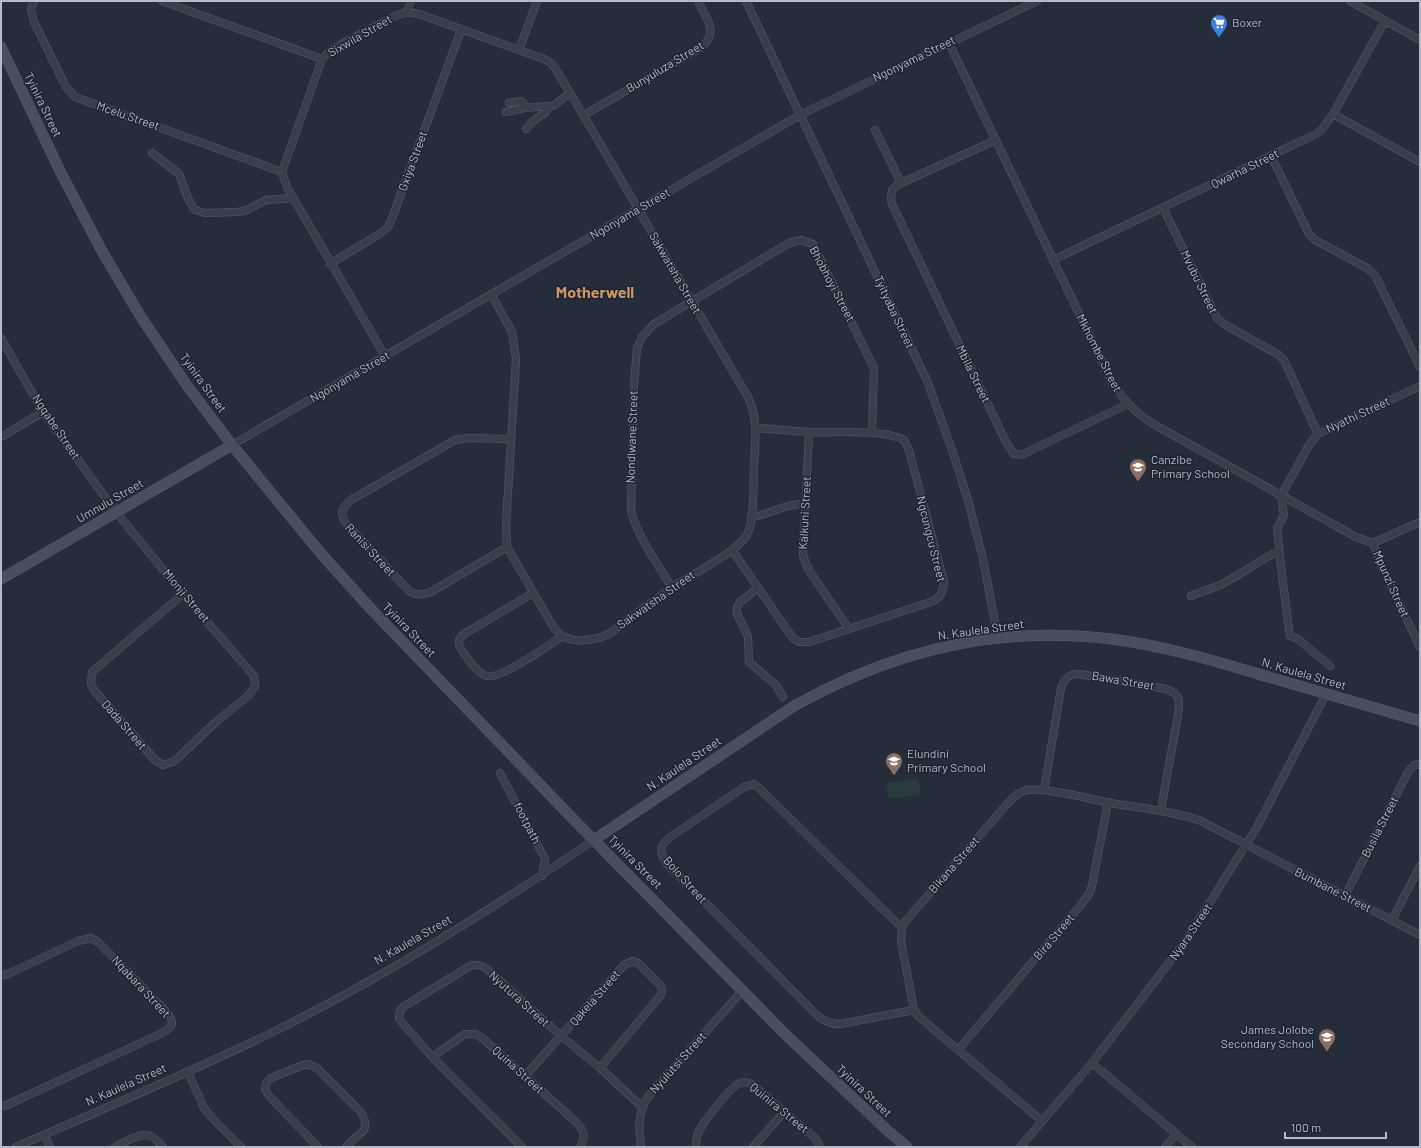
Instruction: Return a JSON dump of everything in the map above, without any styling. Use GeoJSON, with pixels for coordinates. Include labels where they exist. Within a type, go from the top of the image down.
{"type":"FeatureCollection","features":[{"type":"Feature","properties":{"kind":"street","name":"Mcelu Street"},"geometry":{"type":"LineString","coordinates":[[34,1],[31,9],[34,22],[66,88],[75,97],[282,172]]}},
{"type":"Feature","properties":{"kind":"street"},"geometry":{"type":"LineString","coordinates":[[162,1],[322,59]]}},
{"type":"Feature","properties":{"kind":"street"},"geometry":{"type":"LineString","coordinates":[[407,12],[411,1]]}},
{"type":"Feature","properties":{"kind":"street"},"geometry":{"type":"LineString","coordinates":[[519,50],[537,1]]}},
{"type":"Feature","properties":{"kind":"street","name":"Bunyuluza Street"},"geometry":{"type":"LineString","coordinates":[[584,115],[707,43],[710,38],[711,31],[709,23],[698,1]]}},
{"type":"Feature","properties":{"kind":"street","name":"Tyityaba Street"},"geometry":{"type":"LineString","coordinates":[[746,1],[903,329],[940,413],[972,514],[983,559],[998,638]]}},
{"type":"Feature","properties":{"kind":"street","name":"Ngonyama Street"},"geometry":{"type":"LineString","coordinates":[[232,445],[800,115],[1037,1]]}},
{"type":"Feature","properties":{"kind":"street"},"geometry":{"type":"LineString","coordinates":[[1350,1],[1420,40]]}},
{"type":"Feature","properties":{"kind":"street","name":"Sixwila Street"},"geometry":{"type":"LineString","coordinates":[[282,172],[322,59],[347,41],[395,16],[407,12],[419,14],[551,63],[556,68],[638,209]]}},
{"type":"Feature","properties":{"kind":"street","name":"Qwarha Street"},"geometry":{"type":"LineString","coordinates":[[1053,260],[1316,134],[1333,114],[1385,21]]}},
{"type":"Feature","properties":{"kind":"street","name":"Gxiya Street"},"geometry":{"type":"LineString","coordinates":[[330,264],[381,233],[388,227],[461,30]]}},
{"type":"Feature","properties":{"kind":"street","name":"Mkhombe Street"},"geometry":{"type":"LineString","coordinates":[[949,43],[1111,380],[1128,404],[1147,421],[1346,533],[1373,543]]}},
{"type":"Feature","properties":{"kind":"street","name":"Tyinira Street"},"geometry":{"type":"LineString","coordinates":[[1,47],[62,173],[103,252],[141,317],[184,380],[232,445],[323,556],[348,584],[594,840],[838,1084],[907,1147]]}},
{"type":"Feature","properties":{"kind":"street"},"geometry":{"type":"LineString","coordinates":[[506,112],[524,108],[553,106],[570,93]]}},
{"type":"Feature","properties":{"kind":"street"},"geometry":{"type":"LineString","coordinates":[[509,103],[521,101],[523,102],[524,108]]}},
{"type":"Feature","properties":{"kind":"street"},"geometry":{"type":"LineString","coordinates":[[526,129],[532,122],[546,112],[548,106]]}},
{"type":"Feature","properties":{"kind":"street"},"geometry":{"type":"LineString","coordinates":[[1333,114],[1420,162]]}},
{"type":"Feature","properties":{"kind":"street"},"geometry":{"type":"LineString","coordinates":[[875,130],[902,183]]}},
{"type":"Feature","properties":{"kind":"street","name":"Mbila Street"},"geometry":{"type":"LineString","coordinates":[[996,140],[894,187],[892,190],[891,199],[892,204],[1011,451],[1014,454],[1022,454],[1128,404]]}},
{"type":"Feature","properties":{"kind":"street"},"geometry":{"type":"LineString","coordinates":[[152,153],[179,174],[189,202],[195,210],[206,212],[238,212],[247,210],[266,200],[293,198]]}},
{"type":"Feature","properties":{"kind":"street"},"geometry":{"type":"LineString","coordinates":[[1271,156],[1309,234],[1315,240],[1366,268],[1375,275],[1420,367]]}},
{"type":"Feature","properties":{"kind":"street"},"geometry":{"type":"LineString","coordinates":[[282,172],[286,187],[385,356]]}},
{"type":"Feature","properties":{"kind":"street","name":"Mvubu Street"},"geometry":{"type":"LineString","coordinates":[[1163,208],[1217,318],[1224,324],[1279,355],[1284,360],[1318,434]]}},
{"type":"Feature","properties":{"kind":"street","name":"Sakwatsha Street"},"geometry":{"type":"LineString","coordinates":[[562,636],[585,640],[598,638],[608,634],[672,588],[732,550],[746,535],[751,517],[756,428],[754,408],[638,209]]}},
{"type":"Feature","properties":{"kind":"street","name":"Bhobhoyi Street"},"geometry":{"type":"LineString","coordinates":[[691,302],[789,243],[801,240],[813,244],[874,368],[872,433]]}},
{"type":"Feature","properties":{"kind":"street"},"geometry":{"type":"LineString","coordinates":[[491,294],[512,332],[516,359],[506,526],[507,548],[534,593],[554,628],[562,636],[514,667],[492,676],[487,676],[481,673],[472,665],[460,648],[458,641],[460,637],[534,593]]}},
{"type":"Feature","properties":{"kind":"street","name":"Nondlwane Street"},"geometry":{"type":"LineString","coordinates":[[672,588],[632,519],[630,511],[634,385],[637,348],[642,337],[654,324],[691,302]]}},
{"type":"Feature","properties":{"kind":"street","name":"Ngqabe Street"},"geometry":{"type":"LineString","coordinates":[[1,338],[43,412],[116,512]]}},
{"type":"Feature","properties":{"kind":"street","name":"Nyathi Street"},"geometry":{"type":"LineString","coordinates":[[1281,496],[1309,445],[1318,434],[1420,386]]}},
{"type":"Feature","properties":{"kind":"street"},"geometry":{"type":"LineString","coordinates":[[1,437],[43,412]]}},
{"type":"Feature","properties":{"kind":"street","name":"Ngcungcu Street"},"geometry":{"type":"LineString","coordinates":[[732,550],[792,637],[799,642],[809,642],[934,601],[939,597],[943,588],[944,582],[907,444],[904,440],[901,438],[872,433],[809,432],[756,428]]}},
{"type":"Feature","properties":{"kind":"street","name":"Kalkuni Street"},"geometry":{"type":"LineString","coordinates":[[809,432],[803,555],[806,564],[849,629]]}},
{"type":"Feature","properties":{"kind":"street","name":"Ranisi Street"},"geometry":{"type":"LineString","coordinates":[[507,548],[431,592],[418,595],[412,593],[402,584],[345,522],[342,518],[342,513],[345,505],[350,500],[455,440],[468,438],[511,439]]}},
{"type":"Feature","properties":{"kind":"street","name":"Umnulu Street"},"geometry":{"type":"LineString","coordinates":[[1,579],[232,445]]}},
{"type":"Feature","properties":{"kind":"street"},"geometry":{"type":"LineString","coordinates":[[1281,496],[1284,516],[1277,529],[1290,636],[1298,639],[1330,666]]}},
{"type":"Feature","properties":{"kind":"street"},"geometry":{"type":"LineString","coordinates":[[751,517],[788,506],[805,503]]}},
{"type":"Feature","properties":{"kind":"street","name":"Mlonji Street"},"geometry":{"type":"LineString","coordinates":[[116,512],[183,594],[253,673],[256,680]]}},
{"type":"Feature","properties":{"kind":"street"},"geometry":{"type":"LineString","coordinates":[[1373,543],[1420,522]]}},
{"type":"Feature","properties":{"kind":"street","name":"Mpunzi Street"},"geometry":{"type":"LineString","coordinates":[[1373,543],[1381,565],[1420,647]]}},
{"type":"Feature","properties":{"kind":"street"},"geometry":{"type":"LineString","coordinates":[[1191,596],[1224,583],[1265,557],[1279,551]]}},
{"type":"Feature","properties":{"kind":"street"},"geometry":{"type":"LineString","coordinates":[[758,588],[740,602],[737,607],[737,613],[748,637],[749,662],[777,686],[784,697]]}},
{"type":"Feature","properties":{"kind":"street","name":"Dada Street"},"geometry":{"type":"LineString","coordinates":[[183,594],[92,672],[91,684],[94,690],[155,760],[163,765],[168,764],[180,756],[216,722],[249,695],[254,690],[256,680]]}},
{"type":"Feature","properties":{"kind":"street","name":"N. Kaulela Street"},"geometry":{"type":"LineString","coordinates":[[16,1147],[188,1072],[347,993],[430,947],[542,876],[794,706],[820,691],[840,682],[905,657],[952,646],[998,638],[1059,636],[1110,639],[1187,654],[1420,721]]}},
{"type":"Feature","properties":{"kind":"street","name":"Bawa Street"},"geometry":{"type":"LineString","coordinates":[[1044,790],[1061,688],[1066,678],[1074,674],[1079,674],[1166,689],[1172,691],[1177,696],[1179,705],[1178,715],[1161,810]]}},
{"type":"Feature","properties":{"kind":"street","name":"Nyara Street"},"geometry":{"type":"LineString","coordinates":[[1020,1147],[1092,1063],[1174,958],[1247,845],[1267,810],[1326,694]]}},
{"type":"Feature","properties":{"kind":"street","name":"Busila Street"},"geometry":{"type":"LineString","coordinates":[[1345,896],[1408,772],[1414,765],[1420,764]]}},
{"type":"Feature","properties":{"kind":"street","name":"footpath"},"geometry":{"type":"LineString","coordinates":[[500,773],[545,859],[542,876]]}},
{"type":"Feature","properties":{"kind":"street","name":"Bolo Street"},"geometry":{"type":"LineString","coordinates":[[902,928],[754,784],[744,787],[662,844],[661,854],[668,865],[818,1017],[825,1022],[840,1024],[914,1010]]}},
{"type":"Feature","properties":{"kind":"street","name":"Bikana Street"},"geometry":{"type":"LineString","coordinates":[[902,928],[1013,798],[1026,790],[1044,790],[1161,810],[1199,820],[1247,845]]}},
{"type":"Feature","properties":{"kind":"street","name":"Bira Street"},"geometry":{"type":"LineString","coordinates":[[958,1050],[1089,894],[1095,876],[1108,802]]}},
{"type":"Feature","properties":{"kind":"street","name":"Bumbane Street"},"geometry":{"type":"LineString","coordinates":[[1247,845],[1420,935]]}},
{"type":"Feature","properties":{"kind":"street"},"geometry":{"type":"LineString","coordinates":[[1392,920],[1420,866]]}},
{"type":"Feature","properties":{"kind":"street"},"geometry":{"type":"LineString","coordinates":[[902,928],[901,941],[914,1010],[923,1020],[1042,1121]]}},
{"type":"Feature","properties":{"kind":"street","name":"Nqabara Street"},"geometry":{"type":"LineString","coordinates":[[1,975],[8,974],[78,941],[91,938],[98,942],[163,1008],[172,1019],[172,1024],[168,1030],[164,1032],[1,1106]]}},
{"type":"Feature","properties":{"kind":"street","name":"Qakela Street"},"geometry":{"type":"LineString","coordinates":[[561,1036],[624,965],[633,961],[638,963],[660,985],[662,990],[661,995],[600,1068]]}},
{"type":"Feature","properties":{"kind":"street","name":"Nyutura Street"},"geometry":{"type":"LineString","coordinates":[[522,1147],[432,1057],[399,1019],[400,1011],[409,1004],[470,966],[480,965],[488,970],[561,1036],[600,1068],[642,1107]]}},
{"type":"Feature","properties":{"kind":"street","name":"Nyulutsi Street"},"geometry":{"type":"LineString","coordinates":[[640,1147],[639,1121],[642,1107],[653,1091],[743,990]]}},
{"type":"Feature","properties":{"kind":"street","name":"Quina Street"},"geometry":{"type":"LineString","coordinates":[[432,1057],[462,1035],[475,1034],[481,1037],[569,1114],[581,1127],[584,1132],[584,1140],[580,1147]]}},
{"type":"Feature","properties":{"kind":"street"},"geometry":{"type":"LineString","coordinates":[[525,1076],[561,1036]]}},
{"type":"Feature","properties":{"kind":"street"},"geometry":{"type":"LineString","coordinates":[[1092,1063],[1192,1147]]}},
{"type":"Feature","properties":{"kind":"street"},"geometry":{"type":"LineString","coordinates":[[318,1147],[270,1097],[266,1090],[266,1083],[271,1078],[308,1064],[317,1068],[363,1116],[365,1127],[364,1130],[346,1147]]}},
{"type":"Feature","properties":{"kind":"street"},"geometry":{"type":"LineString","coordinates":[[188,1072],[204,1108],[240,1147]]}},
{"type":"Feature","properties":{"kind":"street","name":"Quinira Street"},"geometry":{"type":"LineString","coordinates":[[696,1147],[695,1143],[697,1136],[703,1124],[738,1084],[747,1082],[753,1085],[816,1138],[820,1147]]}},
{"type":"Feature","properties":{"kind":"street"},"geometry":{"type":"LineString","coordinates":[[753,1147],[784,1112]]}},
{"type":"Feature","properties":{"kind":"street"},"geometry":{"type":"LineString","coordinates":[[1165,1147],[1176,1134]]}},
{"type":"Feature","properties":{"kind":"street"},"geometry":{"type":"LineString","coordinates":[[44,1135],[50,1147]]}},
{"type":"Feature","properties":{"kind":"street"},"geometry":{"type":"LineString","coordinates":[[115,1147],[137,1137],[144,1136],[154,1138],[163,1147]]}},
{"type":"Feature","properties":{"kind":"shaded area"},"geometry":{"type":"Polygon","coordinates":[[[918,779],[921,795],[889,798],[886,783],[918,779]]]}},
{"type":"Feature","properties":{"kind":"place","name":"Boxer"},"geometry":{"type":"Point","coordinates":[1219,38]}},
{"type":"Feature","properties":{"kind":"place","name":"Canzibe Primary School"},"geometry":{"type":"Point","coordinates":[1138,482]}},
{"type":"Feature","properties":{"kind":"place","name":"Elundini Primary School"},"geometry":{"type":"Point","coordinates":[894,776]}},
{"type":"Feature","properties":{"kind":"place","name":"James Jolobe Secondary School"},"geometry":{"type":"Point","coordinates":[1327,1052]}},
{"type":"Feature","properties":{"kind":"district","name":"Motherwell"},"geometry":{"type":"Point","coordinates":[595,292]}}]}
